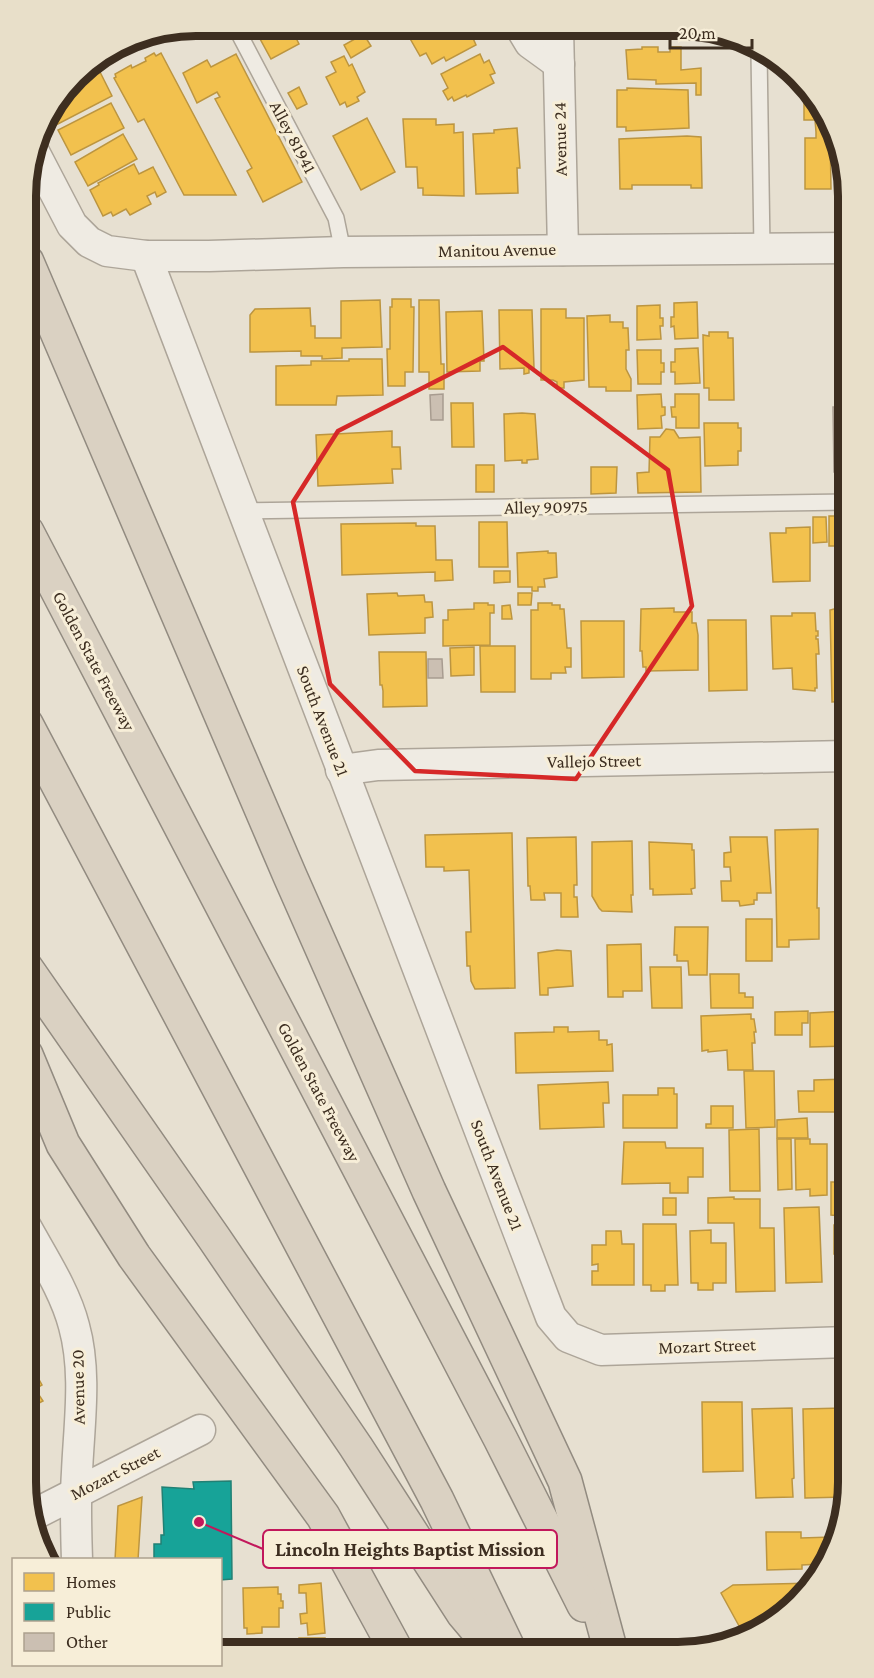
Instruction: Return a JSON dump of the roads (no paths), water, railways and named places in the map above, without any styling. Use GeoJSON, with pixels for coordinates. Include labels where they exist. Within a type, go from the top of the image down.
{"type":"FeatureCollection","features":[{"type":"Feature","properties":{"kind":"highway"},"geometry":{"type":"LineString","coordinates":[[36,283],[290,876],[429,1191],[565,1481],[607,1642]]}},
{"type":"Feature","properties":{"kind":"highway","name":"Golden State Freeway"},"geometry":{"type":"LineString","coordinates":[[36,549],[605,1642]]}},
{"type":"Feature","properties":{"kind":"highway"},"geometry":{"type":"LineString","coordinates":[[36,743],[437,1500],[505,1642]]}},
{"type":"Feature","properties":{"kind":"highway"},"geometry":{"type":"LineString","coordinates":[[36,983],[214,1238],[356,1447],[463,1613],[488,1642]]}},
{"type":"Feature","properties":{"kind":"highway"},"geometry":{"type":"LineString","coordinates":[[36,1079],[63,1144],[134,1256],[323,1516],[392,1642]]}},
{"type":"Feature","properties":{"kind":"street"},"geometry":{"type":"LineString","coordinates":[[526,36],[530,43],[559,64]]}},
{"type":"Feature","properties":{"kind":"street","name":"Avenue 24"},"geometry":{"type":"LineString","coordinates":[[558,36],[562,249]]}},
{"type":"Feature","properties":{"kind":"street"},"geometry":{"type":"LineString","coordinates":[[39,163],[72,225],[89,242],[107,251],[146,256]]}},
{"type":"Feature","properties":{"kind":"street","name":"Manitou Avenue"},"geometry":{"type":"LineString","coordinates":[[146,256],[562,249],[838,248]]}},
{"type":"Feature","properties":{"kind":"street","name":"South Avenue 21"},"geometry":{"type":"LineString","coordinates":[[146,256],[551,1317],[568,1337]]}},
{"type":"Feature","properties":{"kind":"street","name":"Vallejo Street"},"geometry":{"type":"LineString","coordinates":[[341,770],[378,765],[838,756]]}},
{"type":"Feature","properties":{"kind":"street","name":"Avenue 20"},"geometry":{"type":"LineString","coordinates":[[36,1245],[59,1288],[74,1325],[80,1360],[81,1397],[76,1492],[77,1558]]}},
{"type":"Feature","properties":{"kind":"street","name":"Mozart Street"},"geometry":{"type":"LineString","coordinates":[[568,1337],[600,1350],[838,1342]]}},
{"type":"Feature","properties":{"kind":"street","name":"Mozart Street"},"geometry":{"type":"LineString","coordinates":[[39,1512],[200,1430]]}},
{"type":"Feature","properties":{"kind":"lane","name":"Alley 81941"},"geometry":{"type":"LineString","coordinates":[[240,36],[336,218],[343,252]]}},
{"type":"Feature","properties":{"kind":"lane"},"geometry":{"type":"LineString","coordinates":[[759,59],[762,249]]}},
{"type":"Feature","properties":{"kind":"lane","name":"Alley 90975"},"geometry":{"type":"LineString","coordinates":[[244,511],[838,502]]}},
{"type":"Feature","properties":{"kind":"place","name":"Lincoln Heights Baptist Mission"},"geometry":{"type":"Point","coordinates":[199,1522]}}]}
